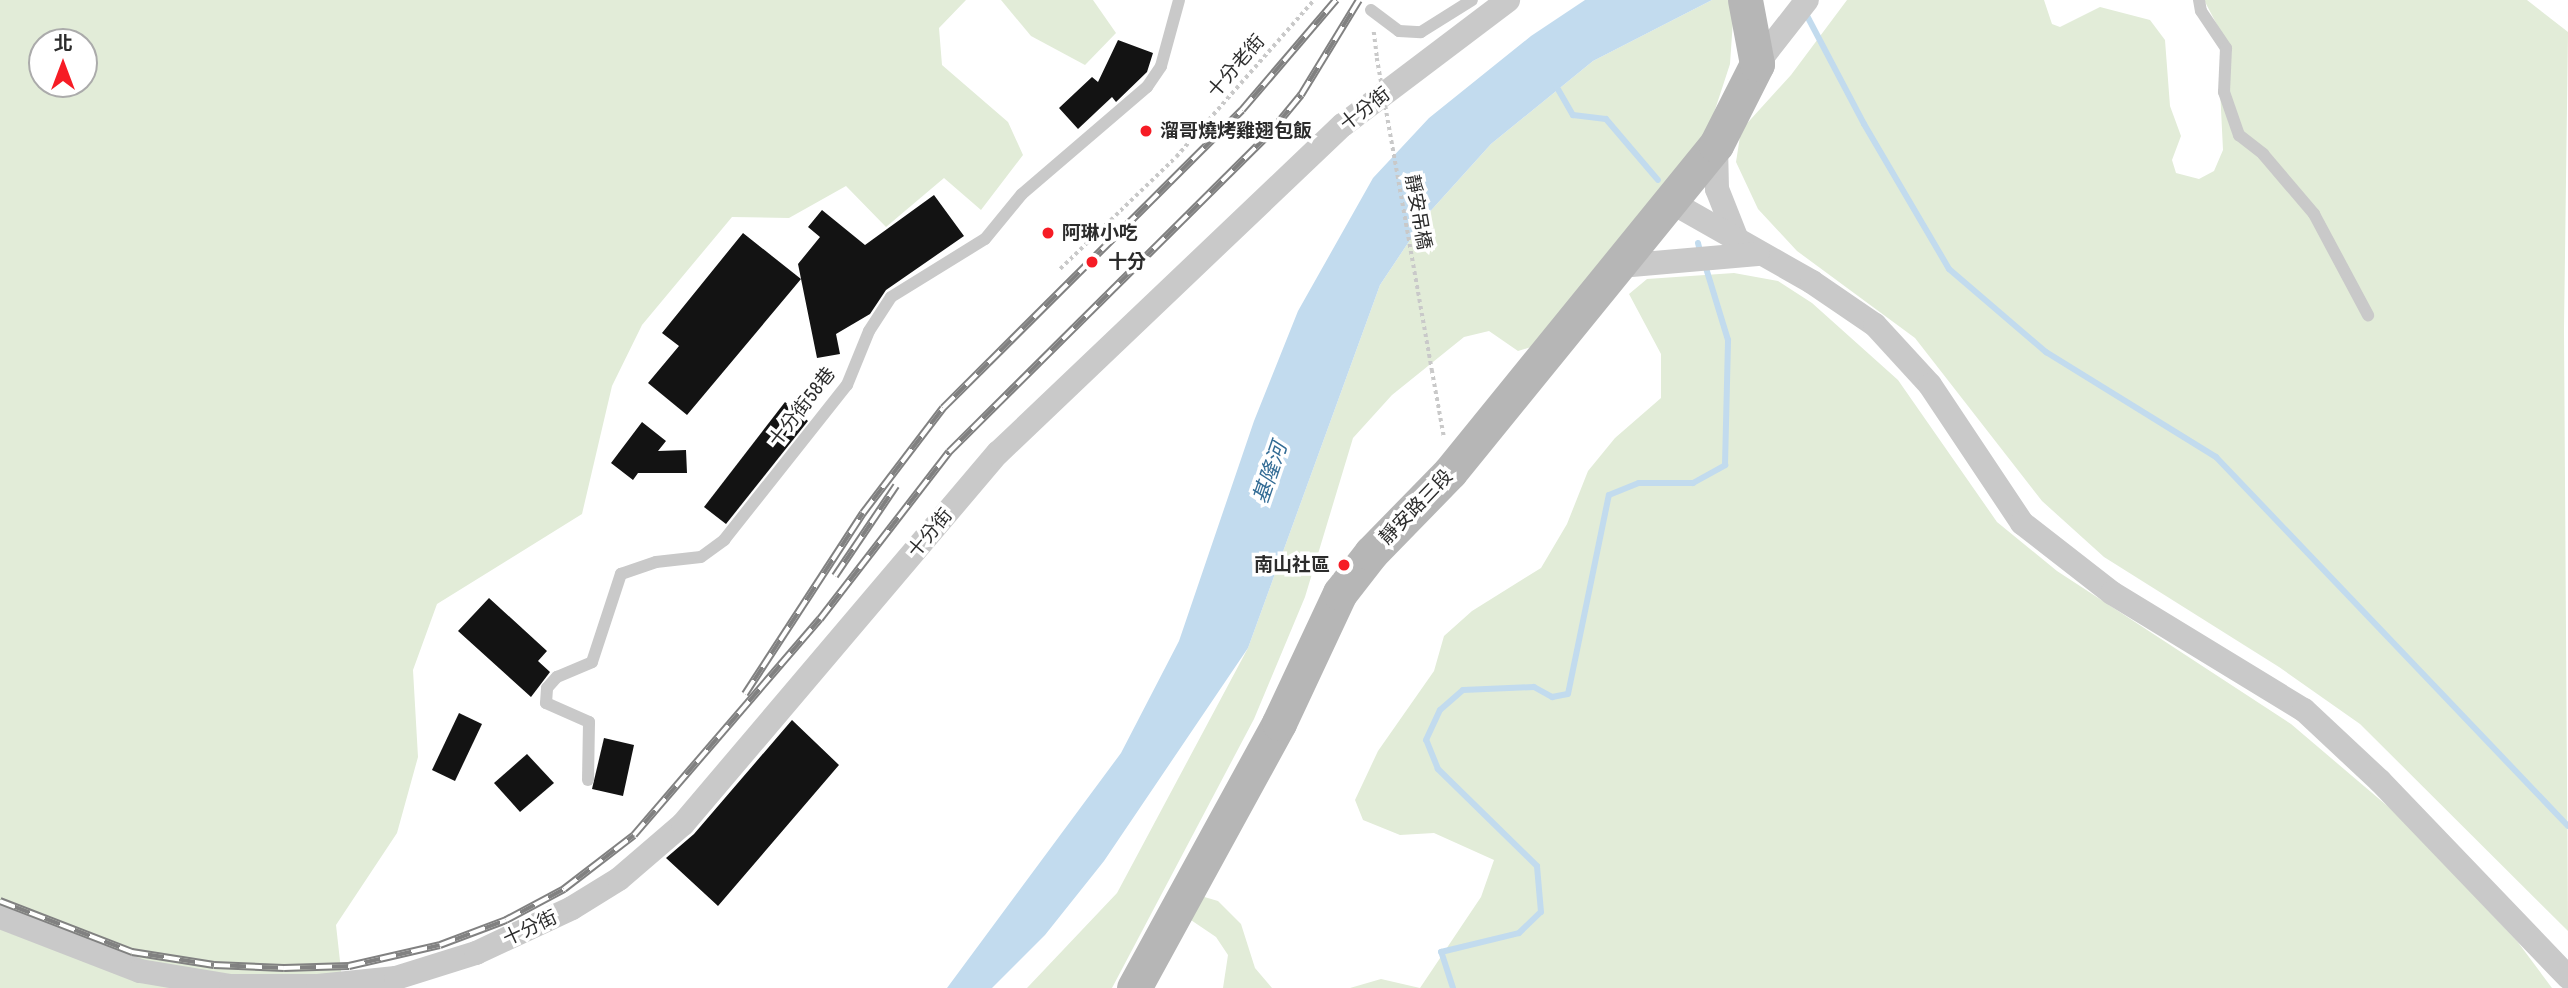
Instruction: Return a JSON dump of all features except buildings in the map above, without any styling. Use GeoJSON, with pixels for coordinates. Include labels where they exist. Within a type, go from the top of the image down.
{"type":"FeatureCollection","features":[{"type":"Feature","properties":{"kind":"main road"},"geometry":{"type":"LineString","coordinates":[[1745,0],[1757,64]]}},
{"type":"Feature","properties":{"kind":"main road","name":"靜安路三段"},"geometry":{"type":"LineString","coordinates":[[1134,988],[1279,723],[1340,593],[1371,553],[1450,472],[1673,203],[1716,145],[1757,64]]}},
{"type":"Feature","properties":{"kind":"street","name":"十分街"},"geometry":{"type":"LineString","coordinates":[[0,917],[140,971],[230,986],[318,986],[396,978],[476,953],[572,908],[619,879],[683,824],[998,453],[1343,125],[1508,0]]}},
{"type":"Feature","properties":{"kind":"street"},"geometry":{"type":"LineString","coordinates":[[1757,64],[1807,0]]}},
{"type":"Feature","properties":{"kind":"street"},"geometry":{"type":"LineString","coordinates":[[1716,145],[1717,189],[1738,242]]}},
{"type":"Feature","properties":{"kind":"street"},"geometry":{"type":"LineString","coordinates":[[1673,203],[1762,254],[1875,325],[1930,385],[2022,523],[2112,593],[2304,710],[2380,781],[2568,977]]}},
{"type":"Feature","properties":{"kind":"street"},"geometry":{"type":"LineString","coordinates":[[1620,267],[1762,254]]}},
{"type":"Feature","properties":{"kind":"lane","name":"十分街58巷"},"geometry":{"type":"LineString","coordinates":[[588,780],[589,722],[546,704],[547,688],[557,677],[592,662],[621,574],[656,562],[701,557],[724,540],[848,385],[869,331],[891,297],[985,239],[1022,194],[1147,88],[1161,66],[1179,0]]}},
{"type":"Feature","properties":{"kind":"lane"},"geometry":{"type":"LineString","coordinates":[[1371,10],[1399,31],[1421,32],[1472,0]]}},
{"type":"Feature","properties":{"kind":"lane"},"geometry":{"type":"LineString","coordinates":[[2199,0],[2200,11],[2226,48],[2224,92],[2239,135],[2263,154],[2314,214],[2368,315]]}},
{"type":"Feature","properties":{"kind":"path","name":"十分老街"},"geometry":{"type":"LineString","coordinates":[[1060,269],[1176,157],[1314,0]]}},
{"type":"Feature","properties":{"kind":"path","name":"靜安吊橋"},"geometry":{"type":"LineString","coordinates":[[1377,58],[1450,472]]}},
{"type":"Feature","properties":{"kind":"green space"},"geometry":{"type":"Polygon","coordinates":[[[0,0],[966,0],[939,28],[942,65],[1008,122],[1023,155],[981,210],[944,178],[886,227],[846,186],[789,218],[732,217],[642,325],[612,386],[582,514],[437,604],[413,670],[418,757],[397,833],[336,925],[343,988],[0,988],[0,0]]]}},
{"type":"Feature","properties":{"kind":"green space"},"geometry":{"type":"Polygon","coordinates":[[[1001,0],[1093,0],[1116,33],[1085,65],[1031,36],[1001,0]]]}},
{"type":"Feature","properties":{"kind":"green space"},"geometry":{"type":"Polygon","coordinates":[[[1712,0],[1728,0],[1733,20],[1730,64],[1711,122],[1678,182],[1531,347],[1518,351],[1489,331],[1464,337],[1392,395],[1353,438],[1305,597],[1254,719],[1112,988],[1027,988],[1117,893],[1248,648],[1380,285],[1426,216],[1491,144],[1593,61],[1712,0]]]}},
{"type":"Feature","properties":{"kind":"green space"},"geometry":{"type":"Polygon","coordinates":[[[1847,0],[2044,0],[2052,24],[2060,27],[2100,7],[2150,20],[2165,40],[2170,106],[2181,136],[2172,160],[2176,173],[2199,179],[2214,171],[2223,150],[2220,89],[2225,40],[2204,0],[2527,0],[2568,32],[2564,330],[2568,931],[2360,724],[2279,667],[2104,557],[2042,501],[1915,338],[1797,251],[1758,209],[1736,162],[1741,130],[1791,75],[1847,0]]]}},
{"type":"Feature","properties":{"kind":"green space"},"geometry":{"type":"Polygon","coordinates":[[[1734,273],[1778,281],[1812,303],[1898,380],[1997,522],[2057,571],[2291,724],[2398,815],[2517,941],[2552,988],[1420,988],[1481,897],[1494,860],[1434,833],[1400,835],[1363,820],[1355,800],[1378,751],[1434,671],[1444,636],[1472,611],[1541,568],[1567,524],[1588,471],[1615,438],[1661,398],[1661,354],[1629,294],[1647,279],[1734,273]]]}},
{"type":"Feature","properties":{"kind":"green space"},"geometry":{"type":"Polygon","coordinates":[[[1201,896],[1218,901],[1241,924],[1255,968],[1272,988],[1223,988],[1228,955],[1216,937],[1185,916],[1201,896]]]}},
{"type":"Feature","properties":{"kind":"green space"},"geometry":{"type":"Polygon","coordinates":[[[1381,979],[1420,988],[1350,988],[1381,979]]]}},
{"type":"Feature","properties":{"kind":"water","name":"基隆河"},"geometry":{"type":"Polygon","coordinates":[[[1585,0],[1712,0],[1593,61],[1491,144],[1426,216],[1380,285],[1248,648],[1104,861],[1045,935],[992,988],[947,988],[1121,753],[1179,641],[1254,421],[1298,311],[1373,178],[1429,118],[1531,36],[1585,0]]]}},
{"type":"Feature","properties":{"kind":"waterway"},"geometry":{"type":"LineString","coordinates":[[1805,12],[1864,124],[1949,269],[2046,352],[2216,457],[2568,826]]}},
{"type":"Feature","properties":{"kind":"waterway"},"geometry":{"type":"LineString","coordinates":[[1555,84],[1573,115],[1606,119],[1658,180]]}},
{"type":"Feature","properties":{"kind":"waterway"},"geometry":{"type":"LineString","coordinates":[[1698,243],[1701,255]]}},
{"type":"Feature","properties":{"kind":"waterway"},"geometry":{"type":"LineString","coordinates":[[1453,988],[1441,952],[1519,933],[1541,912],[1537,866],[1438,769],[1426,740],[1440,710],[1463,690],[1534,687],[1552,697],[1568,694],[1609,495],[1639,483],[1693,483],[1725,465],[1728,340],[1705,265]]}},
{"type":"Feature","properties":{"kind":"railway"},"geometry":{"type":"LineString","coordinates":[[745,694],[863,513],[943,408],[1242,110],[1336,0]]}},
{"type":"Feature","properties":{"kind":"railway"},"geometry":{"type":"LineString","coordinates":[[0,901],[132,952],[214,965],[284,968],[349,966],[440,945],[506,920],[564,889],[634,835],[820,619],[949,452],[1268,135],[1301,95],[1359,0]]}},
{"type":"Feature","properties":{"kind":"railway"},"geometry":{"type":"LineString","coordinates":[[835,576],[896,486]]}},
{"type":"Feature","properties":{"kind":"place","name":"溜哥燒烤雞翅包飯"},"geometry":{"type":"Point","coordinates":[1146,131]}},
{"type":"Feature","properties":{"kind":"place","name":"阿琳小吃"},"geometry":{"type":"Point","coordinates":[1048,233]}},
{"type":"Feature","properties":{"kind":"place","name":"十分"},"geometry":{"type":"Point","coordinates":[1092,262]}},
{"type":"Feature","properties":{"kind":"place","name":"南山社區"},"geometry":{"type":"Point","coordinates":[1344,565]}}]}
